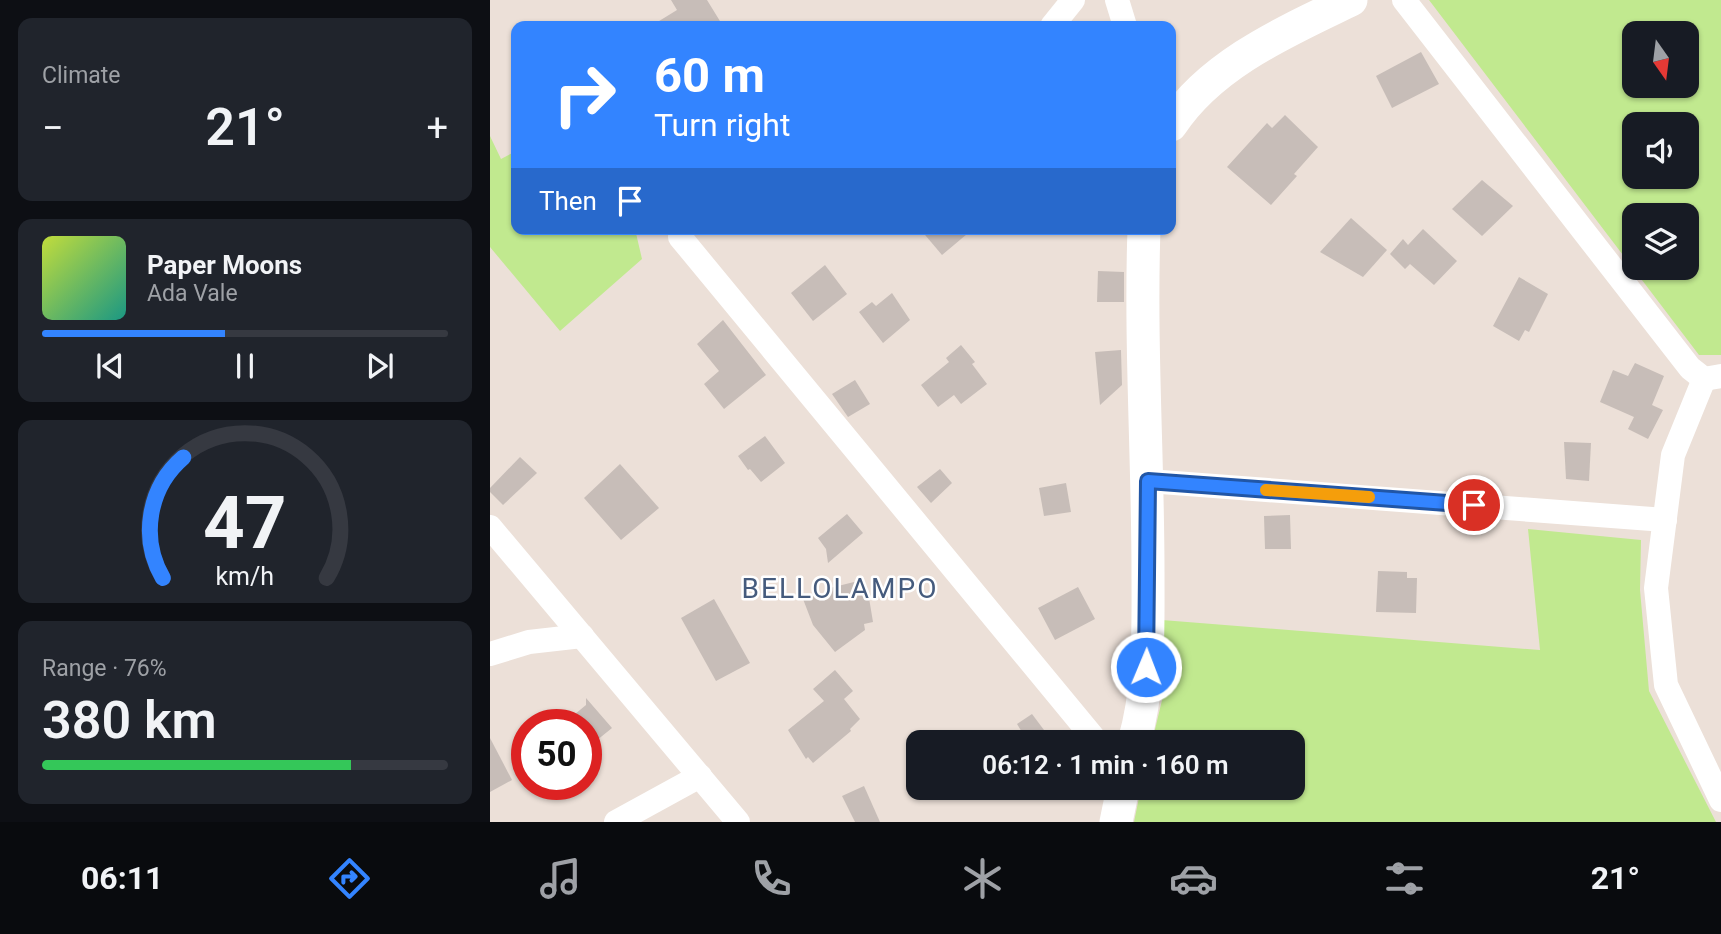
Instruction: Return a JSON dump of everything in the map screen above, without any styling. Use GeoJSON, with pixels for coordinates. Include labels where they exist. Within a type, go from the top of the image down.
{"type":"FeatureCollection","features":[{"type":"Feature","properties":{"kind":"main road"},"geometry":{"type":"LineString","coordinates":[[1176,116],[1192,96],[1237,60],[1352,0]]}},
{"type":"Feature","properties":{"kind":"main road"},"geometry":{"type":"LineString","coordinates":[[1137,730],[1146,691],[1148,481],[1142,271],[1144,235]]}},
{"type":"Feature","properties":{"kind":"main road"},"geometry":{"type":"LineString","coordinates":[[1116,822],[1121,800]]}},
{"type":"Feature","properties":{"kind":"street"},"geometry":{"type":"LineString","coordinates":[[1056,21],[1073,0]]}},
{"type":"Feature","properties":{"kind":"street"},"geometry":{"type":"LineString","coordinates":[[1117,0],[1123,21]]}},
{"type":"Feature","properties":{"kind":"street"},"geometry":{"type":"LineString","coordinates":[[1404,0],[1690,368],[1712,378],[1673,455],[1656,588],[1666,685],[1721,800]]}},
{"type":"Feature","properties":{"kind":"street"},"geometry":{"type":"LineString","coordinates":[[680,237],[1087,730]]}},
{"type":"Feature","properties":{"kind":"street"},"geometry":{"type":"LineString","coordinates":[[1148,481],[1665,520]]}},
{"type":"Feature","properties":{"kind":"street"},"geometry":{"type":"LineString","coordinates":[[490,527],[738,822]]}},
{"type":"Feature","properties":{"kind":"street"},"geometry":{"type":"LineString","coordinates":[[490,654],[529,642],[582,636]]}},
{"type":"Feature","properties":{"kind":"street"},"geometry":{"type":"LineString","coordinates":[[616,822],[699,776]]}},
{"type":"Feature","properties":{"kind":"green space"},"geometry":{"type":"Polygon","coordinates":[[[1429,0],[1721,0],[1721,355],[1699,355],[1642,280],[1699,280],[1699,203],[1622,203],[1622,254],[1429,0]]]}},
{"type":"Feature","properties":{"kind":"green space"},"geometry":{"type":"Polygon","coordinates":[[[490,136],[501,159],[511,154],[511,235],[636,235],[642,259],[560,331],[490,247],[490,136]]]}},
{"type":"Feature","properties":{"kind":"green space"},"geometry":{"type":"Polygon","coordinates":[[[1528,529],[1641,540],[1640,590],[1649,691],[1716,822],[1134,822],[1139,800],[1305,800],[1305,730],[1155,730],[1163,696],[1162,620],[1540,650],[1528,529]]]}},
{"type":"Feature","properties":{"kind":"building"},"geometry":{"type":"Polygon","coordinates":[[[671,0],[707,0],[720,21],[659,21],[677,10],[671,0]]]}},
{"type":"Feature","properties":{"kind":"building"},"geometry":{"type":"Polygon","coordinates":[[[1421,52],[1439,84],[1392,108],[1376,76],[1421,52]]]}},
{"type":"Feature","properties":{"kind":"building"},"geometry":{"type":"Polygon","coordinates":[[[1285,115],[1318,147],[1271,205],[1227,167],[1267,123],[1272,128],[1285,115]]]}},
{"type":"Feature","properties":{"kind":"building"},"geometry":{"type":"Polygon","coordinates":[[[1482,180],[1513,206],[1482,236],[1452,209],[1482,180]]]}},
{"type":"Feature","properties":{"kind":"building"},"geometry":{"type":"Polygon","coordinates":[[[1351,218],[1387,250],[1363,277],[1320,252],[1351,218]]]}},
{"type":"Feature","properties":{"kind":"building"},"geometry":{"type":"Polygon","coordinates":[[[1423,229],[1457,261],[1434,285],[1410,264],[1405,269],[1390,254],[1403,239],[1408,245],[1423,229]]]}},
{"type":"Feature","properties":{"kind":"building"},"geometry":{"type":"Polygon","coordinates":[[[925,235],[966,235],[942,255],[925,235]]]}},
{"type":"Feature","properties":{"kind":"building"},"geometry":{"type":"Polygon","coordinates":[[[825,265],[847,294],[813,321],[791,293],[825,265]]]}},
{"type":"Feature","properties":{"kind":"building"},"geometry":{"type":"Polygon","coordinates":[[[1098,271],[1124,272],[1124,302],[1097,302],[1098,271]]]}},
{"type":"Feature","properties":{"kind":"building"},"geometry":{"type":"Polygon","coordinates":[[[1519,277],[1548,294],[1529,332],[1525,330],[1519,341],[1493,326],[1519,277]]]}},
{"type":"Feature","properties":{"kind":"building"},"geometry":{"type":"Polygon","coordinates":[[[892,293],[910,320],[883,343],[859,312],[872,302],[876,306],[892,293]]]}},
{"type":"Feature","properties":{"kind":"building"},"geometry":{"type":"Polygon","coordinates":[[[723,320],[766,375],[724,409],[704,384],[719,371],[697,344],[723,320]]]}},
{"type":"Feature","properties":{"kind":"building"},"geometry":{"type":"Polygon","coordinates":[[[961,345],[975,362],[972,364],[987,384],[961,404],[954,395],[938,407],[921,385],[949,362],[946,358],[961,345]]]}},
{"type":"Feature","properties":{"kind":"building"},"geometry":{"type":"Polygon","coordinates":[[[1121,350],[1122,385],[1100,405],[1095,352],[1121,350]]]}},
{"type":"Feature","properties":{"kind":"building"},"geometry":{"type":"Polygon","coordinates":[[[1635,363],[1664,376],[1652,405],[1663,410],[1648,439],[1628,429],[1634,417],[1600,402],[1613,370],[1628,376],[1635,363]]]}},
{"type":"Feature","properties":{"kind":"building"},"geometry":{"type":"Polygon","coordinates":[[[855,380],[870,404],[848,417],[832,394],[855,380]]]}},
{"type":"Feature","properties":{"kind":"building"},"geometry":{"type":"Polygon","coordinates":[[[765,436],[785,463],[761,482],[738,456],[765,436]]]}},
{"type":"Feature","properties":{"kind":"building"},"geometry":{"type":"Polygon","coordinates":[[[1564,442],[1591,443],[1589,481],[1566,479],[1564,442]]]}},
{"type":"Feature","properties":{"kind":"building"},"geometry":{"type":"Polygon","coordinates":[[[520,457],[537,473],[503,505],[490,492],[490,488],[520,457]]]}},
{"type":"Feature","properties":{"kind":"building"},"geometry":{"type":"Polygon","coordinates":[[[620,464],[659,508],[621,540],[584,498],[620,464]]]}},
{"type":"Feature","properties":{"kind":"building"},"geometry":{"type":"Polygon","coordinates":[[[940,469],[952,483],[931,503],[917,487],[940,469]]]}},
{"type":"Feature","properties":{"kind":"building"},"geometry":{"type":"Polygon","coordinates":[[[1066,483],[1071,512],[1044,516],[1039,488],[1066,483]]]}},
{"type":"Feature","properties":{"kind":"building"},"geometry":{"type":"Polygon","coordinates":[[[847,514],[863,533],[828,563],[826,549],[818,538],[847,514]]]}},
{"type":"Feature","properties":{"kind":"building"},"geometry":{"type":"Polygon","coordinates":[[[1290,515],[1291,549],[1265,549],[1264,516],[1290,515]]]}},
{"type":"Feature","properties":{"kind":"building"},"geometry":{"type":"Polygon","coordinates":[[[1378,571],[1407,572],[1407,578],[1417,578],[1416,613],[1376,612],[1378,571]]]}},
{"type":"Feature","properties":{"kind":"building"},"geometry":{"type":"Polygon","coordinates":[[[858,581],[867,586],[873,622],[864,624],[865,630],[835,652],[813,625],[803,599],[858,581]]]}},
{"type":"Feature","properties":{"kind":"building"},"geometry":{"type":"Polygon","coordinates":[[[1078,587],[1095,619],[1055,640],[1038,608],[1078,587]]]}},
{"type":"Feature","properties":{"kind":"building"},"geometry":{"type":"Polygon","coordinates":[[[714,599],[750,663],[716,681],[681,618],[714,599]]]}},
{"type":"Feature","properties":{"kind":"building"},"geometry":{"type":"Polygon","coordinates":[[[835,670],[853,691],[844,699],[860,719],[851,731],[813,763],[808,757],[806,759],[788,730],[824,701],[813,689],[835,670]]]}},
{"type":"Feature","properties":{"kind":"building"},"geometry":{"type":"Polygon","coordinates":[[[586,698],[596,709],[581,709],[586,705],[586,698]]]}},
{"type":"Feature","properties":{"kind":"building"},"geometry":{"type":"Polygon","coordinates":[[[1032,714],[1044,730],[1021,730],[1017,724],[1032,714]]]}},
{"type":"Feature","properties":{"kind":"building"},"geometry":{"type":"Polygon","coordinates":[[[602,716],[612,728],[602,736],[602,716]]]}},
{"type":"Feature","properties":{"kind":"building"},"geometry":{"type":"Polygon","coordinates":[[[490,738],[511,781],[490,792],[490,738]]]}},
{"type":"Feature","properties":{"kind":"building"},"geometry":{"type":"Polygon","coordinates":[[[864,786],[880,822],[855,822],[842,796],[864,786]]]}},
{"type":"Feature","properties":{"kind":"slow traffic"},"geometry":{"type":"LineString","coordinates":[[1266,490],[1369,497]]}},
{"type":"Feature","properties":{"kind":"district","name":"BELLOLAMPO"},"geometry":{"type":"Point","coordinates":[840,588]}},
{"type":"Feature","properties":{"kind":"route"},"geometry":{"type":"LineString","coordinates":[[1146,667],[1148,481],[1474,505]]}}]}
